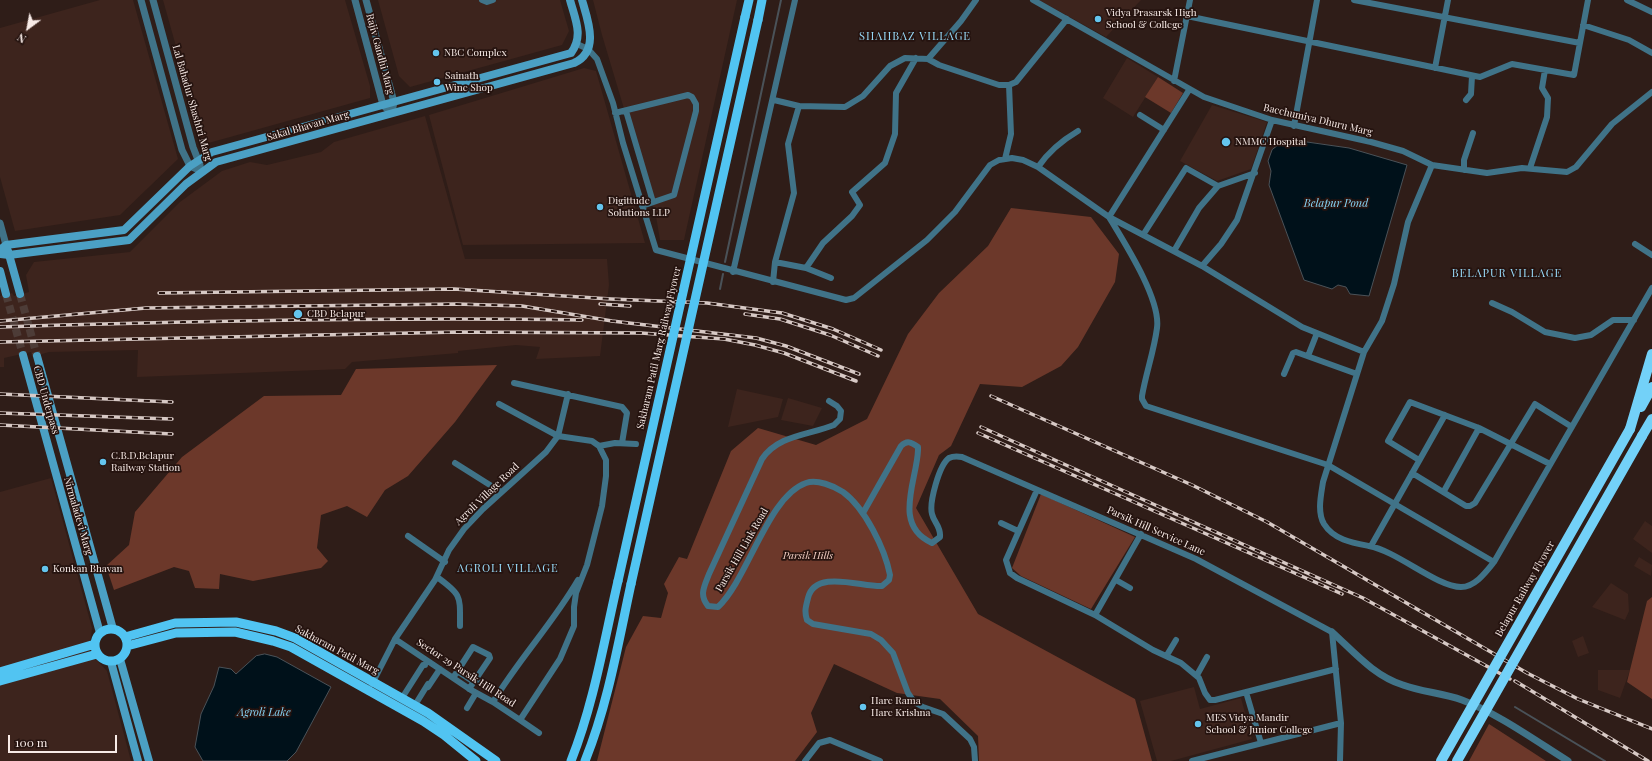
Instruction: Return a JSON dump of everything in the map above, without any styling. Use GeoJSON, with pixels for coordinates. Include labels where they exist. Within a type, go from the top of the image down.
{"type":"FeatureCollection","features":[{"type":"Feature","properties":{"kind":"highway"},"geometry":{"type":"LineString","coordinates":[[1630,429],[1652,354]]}},
{"type":"Feature","properties":{"kind":"highway"},"geometry":{"type":"LineString","coordinates":[[1630,429],[1652,387]]}},
{"type":"Feature","properties":{"kind":"highway"},"geometry":{"type":"LineString","coordinates":[[1457,761],[1652,420]]}},
{"type":"Feature","properties":{"kind":"highway"},"geometry":{"type":"LineString","coordinates":[[1642,436],[1652,425]]}},
{"type":"Feature","properties":{"kind":"highway","name":"Belapur Railway Flyover"},"geometry":{"type":"LineString","coordinates":[[1441,761],[1630,429]]}},
{"type":"Feature","properties":{"kind":"main road"},"geometry":{"type":"LineString","coordinates":[[570,0],[579,30],[577,44]]}},
{"type":"Feature","properties":{"kind":"main road"},"geometry":{"type":"LineString","coordinates":[[582,0],[590,33],[588,49]]}},
{"type":"Feature","properties":{"kind":"main road","name":"Sakharam Patil Marg Railway Flyover"},"geometry":{"type":"LineString","coordinates":[[571,761],[583,732],[591,701],[749,0]]}},
{"type":"Feature","properties":{"kind":"main road"},"geometry":{"type":"LineString","coordinates":[[585,761],[595,736],[610,686],[630,584],[762,0]]}},
{"type":"Feature","properties":{"kind":"main road","name":"Sakal Bhavan Marg"},"geometry":{"type":"LineString","coordinates":[[3,247],[124,230],[190,166],[212,152],[572,53],[577,44]]}},
{"type":"Feature","properties":{"kind":"main road","name":"Sakal Bhavan Marg"},"geometry":{"type":"LineString","coordinates":[[0,254],[9,256],[129,240],[201,171],[216,162],[574,63],[581,60],[588,49]]}},
{"type":"Feature","properties":{"kind":"main road"},"geometry":{"type":"LineString","coordinates":[[3,247],[9,256],[20,294]]}},
{"type":"Feature","properties":{"kind":"main road"},"geometry":{"type":"LineString","coordinates":[[0,271],[6,294]]}},
{"type":"Feature","properties":{"kind":"main road","name":"CBD Underpass"},"geometry":{"type":"LineString","coordinates":[[23,355],[50,451]]}},
{"type":"Feature","properties":{"kind":"main road","name":"CBD Underpass"},"geometry":{"type":"LineString","coordinates":[[37,356],[62,447]]}},
{"type":"Feature","properties":{"kind":"main road","name":"Nirmaladevi Marg"},"geometry":{"type":"LineString","coordinates":[[62,447],[113,629]]}},
{"type":"Feature","properties":{"kind":"main road","name":"Nirmaladevi Marg"},"geometry":{"type":"LineString","coordinates":[[50,451],[100,633]]}},
{"type":"Feature","properties":{"kind":"main road","name":"Sakharam Patil Marg"},"geometry":{"type":"LineString","coordinates":[[125,637],[175,623],[236,622],[276,631],[295,638],[415,705],[450,727],[496,761]]}},
{"type":"Feature","properties":{"kind":"main road"},"geometry":{"type":"LineString","coordinates":[[113,629],[120,632],[125,637],[127,646],[126,651],[120,659],[111,662],[103,660],[97,654],[95,644],[100,633],[113,629]]}},
{"type":"Feature","properties":{"kind":"main road","name":"Sakharam Patil Marg"},"geometry":{"type":"LineString","coordinates":[[127,646],[176,633],[235,632],[273,640],[291,647],[433,728],[476,761]]}},
{"type":"Feature","properties":{"kind":"main road"},"geometry":{"type":"LineString","coordinates":[[0,672],[95,644]]}},
{"type":"Feature","properties":{"kind":"main road"},"geometry":{"type":"LineString","coordinates":[[0,681],[97,654]]}},
{"type":"Feature","properties":{"kind":"main road"},"geometry":{"type":"LineString","coordinates":[[120,659],[148,761]]}},
{"type":"Feature","properties":{"kind":"main road"},"geometry":{"type":"LineString","coordinates":[[111,662],[138,761]]}},
{"type":"Feature","properties":{"kind":"street","name":"Lal Bahadur Shashtri Marg"},"geometry":{"type":"LineString","coordinates":[[141,0],[182,150],[190,166],[201,171]]}},
{"type":"Feature","properties":{"kind":"street","name":"Lal Bahadur Shashtri Marg"},"geometry":{"type":"LineString","coordinates":[[153,0],[193,147],[199,159],[201,171]]}},
{"type":"Feature","properties":{"kind":"street","name":"Rajiv Gandhi Marg"},"geometry":{"type":"LineString","coordinates":[[355,0],[383,105],[391,113],[394,102],[366,0]]}},
{"type":"Feature","properties":{"kind":"street"},"geometry":{"type":"LineString","coordinates":[[482,0],[487,2],[493,0]]}},
{"type":"Feature","properties":{"kind":"street"},"geometry":{"type":"LineString","coordinates":[[733,272],[774,100],[795,0]]}},
{"type":"Feature","properties":{"kind":"street"},"geometry":{"type":"LineString","coordinates":[[928,59],[961,21],[976,0]]}},
{"type":"Feature","properties":{"kind":"street","name":"Bacchumiya Dhuru Marg"},"geometry":{"type":"LineString","coordinates":[[1033,0],[1204,98],[1294,126],[1384,145],[1403,151],[1432,165],[1464,170],[1487,173],[1530,168],[1567,172],[1576,167],[1612,124],[1652,92]]}},
{"type":"Feature","properties":{"kind":"street"},"geometry":{"type":"LineString","coordinates":[[1174,81],[1190,0]]}},
{"type":"Feature","properties":{"kind":"street"},"geometry":{"type":"LineString","coordinates":[[1294,126],[1317,0]]}},
{"type":"Feature","properties":{"kind":"street"},"geometry":{"type":"LineString","coordinates":[[1354,0],[1580,43]]}},
{"type":"Feature","properties":{"kind":"street"},"geometry":{"type":"LineString","coordinates":[[1435,68],[1448,0]]}},
{"type":"Feature","properties":{"kind":"street"},"geometry":{"type":"LineString","coordinates":[[1187,16],[1472,76],[1480,77],[1512,64],[1574,75],[1588,0]]}},
{"type":"Feature","properties":{"kind":"street"},"geometry":{"type":"LineString","coordinates":[[1627,0],[1652,12]]}},
{"type":"Feature","properties":{"kind":"street"},"geometry":{"type":"LineString","coordinates":[[774,100],[799,106],[845,107],[863,96],[890,66],[905,58],[928,59],[939,65],[999,85],[1009,86],[1016,82],[1067,19]]}},
{"type":"Feature","properties":{"kind":"street"},"geometry":{"type":"LineString","coordinates":[[1583,25],[1629,40],[1652,53]]}},
{"type":"Feature","properties":{"kind":"street"},"geometry":{"type":"LineString","coordinates":[[577,44],[588,49],[597,59],[616,113],[656,250],[733,272],[846,300],[854,298],[927,240],[955,212],[990,165],[1012,158],[1023,160],[1038,167],[1110,217],[1202,266],[1302,327],[1364,352]]}},
{"type":"Feature","properties":{"kind":"street"},"geometry":{"type":"LineString","coordinates":[[806,268],[823,243],[852,216],[860,205],[852,192],[885,163],[895,134],[896,93],[916,58]]}},
{"type":"Feature","properties":{"kind":"street"},"geometry":{"type":"LineString","coordinates":[[1530,168],[1547,117],[1548,98],[1542,88],[1545,70]]}},
{"type":"Feature","properties":{"kind":"street"},"geometry":{"type":"LineString","coordinates":[[1466,100],[1471,94],[1472,76]]}},
{"type":"Feature","properties":{"kind":"street"},"geometry":{"type":"LineString","coordinates":[[1005,159],[1011,134],[1009,86]]}},
{"type":"Feature","properties":{"kind":"street"},"geometry":{"type":"LineString","coordinates":[[1110,217],[1189,90]]}},
{"type":"Feature","properties":{"kind":"street"},"geometry":{"type":"LineString","coordinates":[[616,113],[688,95],[692,97],[696,104],[696,111],[675,192],[672,196],[642,206]]}},
{"type":"Feature","properties":{"kind":"street"},"geometry":{"type":"LineString","coordinates":[[773,282],[775,262],[794,193],[788,144],[799,106]]}},
{"type":"Feature","properties":{"kind":"street"},"geometry":{"type":"LineString","coordinates":[[626,111],[653,202]]}},
{"type":"Feature","properties":{"kind":"street"},"geometry":{"type":"LineString","coordinates":[[1140,115],[1164,130]]}},
{"type":"Feature","properties":{"kind":"street"},"geometry":{"type":"LineString","coordinates":[[1202,266],[1221,244],[1238,220],[1272,120]]}},
{"type":"Feature","properties":{"kind":"street"},"geometry":{"type":"LineString","coordinates":[[1038,167],[1048,152],[1061,141],[1078,131]]}},
{"type":"Feature","properties":{"kind":"street"},"geometry":{"type":"LineString","coordinates":[[1464,170],[1464,160],[1473,132]]}},
{"type":"Feature","properties":{"kind":"street"},"geometry":{"type":"LineString","coordinates":[[1432,165],[1408,222],[1394,284],[1382,321],[1364,352],[1328,465],[1320,498],[1324,524],[1330,531],[1350,543],[1371,546],[1395,556],[1447,584],[1462,587],[1476,581],[1494,562],[1652,288]]}},
{"type":"Feature","properties":{"kind":"street"},"geometry":{"type":"LineString","coordinates":[[1143,235],[1186,168],[1218,186]]}},
{"type":"Feature","properties":{"kind":"street"},"geometry":{"type":"LineString","coordinates":[[1174,251],[1199,208],[1218,186],[1254,172]]}},
{"type":"Feature","properties":{"kind":"street"},"geometry":{"type":"LineString","coordinates":[[1110,217],[1134,259],[1155,306],[1158,326],[1143,392],[1143,402],[1152,409],[1328,465],[1494,562]]}},
{"type":"Feature","properties":{"kind":"street"},"geometry":{"type":"LineString","coordinates":[[0,223],[3,247]]}},
{"type":"Feature","properties":{"kind":"street"},"geometry":{"type":"LineString","coordinates":[[1636,244],[1652,255]]}},
{"type":"Feature","properties":{"kind":"street"},"geometry":{"type":"LineString","coordinates":[[775,262],[806,268],[831,278]]}},
{"type":"Feature","properties":{"kind":"street"},"geometry":{"type":"LineString","coordinates":[[1492,303],[1512,312],[1545,332],[1575,338],[1591,335],[1612,320],[1634,320]]}},
{"type":"Feature","properties":{"kind":"street"},"geometry":{"type":"LineString","coordinates":[[1308,356],[1317,333]]}},
{"type":"Feature","properties":{"kind":"street"},"geometry":{"type":"LineString","coordinates":[[1284,374],[1293,353],[1296,352],[1357,374]]}},
{"type":"Feature","properties":{"kind":"street"},"geometry":{"type":"LineString","coordinates":[[514,382],[626,409],[627,413],[622,443]]}},
{"type":"Feature","properties":{"kind":"street"},"geometry":{"type":"LineString","coordinates":[[558,436],[568,394]]}},
{"type":"Feature","properties":{"kind":"street","name":"Parsik Hill Link Road"},"geometry":{"type":"LineString","coordinates":[[829,401],[838,406],[841,411],[840,419],[834,425],[776,443],[768,449],[762,458],[709,574],[702,592],[703,600],[708,606],[718,607],[724,601],[742,572],[768,522],[785,498],[794,490],[806,482],[817,482],[837,488],[863,513],[874,533],[889,571],[889,580],[882,586],[832,581],[819,584],[812,588],[809,593],[804,611],[806,620],[812,624],[871,634],[881,640],[893,653],[908,693],[914,702],[943,714],[970,739],[974,747],[975,761]]}},
{"type":"Feature","properties":{"kind":"street"},"geometry":{"type":"LineString","coordinates":[[1420,460],[1388,441],[1410,402],[1479,428],[1550,464]]}},
{"type":"Feature","properties":{"kind":"street"},"geometry":{"type":"LineString","coordinates":[[499,404],[558,436],[592,441],[599,446],[622,443],[636,444]]}},
{"type":"Feature","properties":{"kind":"street"},"geometry":{"type":"LineString","coordinates":[[1412,473],[1444,491],[1466,506],[1473,505],[1535,404],[1572,427]]}},
{"type":"Feature","properties":{"kind":"street"},"geometry":{"type":"LineString","coordinates":[[1371,546],[1445,415]]}},
{"type":"Feature","properties":{"kind":"street"},"geometry":{"type":"LineString","coordinates":[[1444,491],[1479,428]]}},
{"type":"Feature","properties":{"kind":"street","name":"Agroli Village Road"},"geometry":{"type":"LineString","coordinates":[[369,691],[395,639],[436,577],[445,562],[449,550],[464,529],[501,492],[546,452],[558,436]]}},
{"type":"Feature","properties":{"kind":"street","name":"Parsik Hill Service Lane"},"geometry":{"type":"LineString","coordinates":[[863,513],[901,446],[908,442],[912,442],[918,447],[918,450],[910,496],[909,512],[915,529],[932,543],[937,541],[941,532],[932,516],[931,500],[945,464],[949,458],[955,456],[966,459],[1141,534],[1203,563],[1332,632]]}},
{"type":"Feature","properties":{"kind":"street","name":"Sector 29 Parsik Hill Road"},"geometry":{"type":"LineString","coordinates":[[395,639],[469,689],[493,702],[520,720],[560,659],[574,626],[576,593],[587,565],[602,506],[606,476],[606,460],[599,446]]}},
{"type":"Feature","properties":{"kind":"street"},"geometry":{"type":"LineString","coordinates":[[455,463],[501,492]]}},
{"type":"Feature","properties":{"kind":"street"},"geometry":{"type":"LineString","coordinates":[[1037,490],[1006,560],[1010,572],[1017,578],[1095,615],[1153,650],[1167,655],[1197,675],[1210,700],[1336,669]]}},
{"type":"Feature","properties":{"kind":"street"},"geometry":{"type":"LineString","coordinates":[[1002,523],[1018,531]]}},
{"type":"Feature","properties":{"kind":"street"},"geometry":{"type":"LineString","coordinates":[[1095,615],[1141,534]]}},
{"type":"Feature","properties":{"kind":"street"},"geometry":{"type":"LineString","coordinates":[[408,536],[445,562]]}},
{"type":"Feature","properties":{"kind":"street"},"geometry":{"type":"LineString","coordinates":[[493,702],[519,661],[562,608],[587,565]]}},
{"type":"Feature","properties":{"kind":"street"},"geometry":{"type":"LineString","coordinates":[[436,577],[458,594],[460,601],[460,626]]}},
{"type":"Feature","properties":{"kind":"street"},"geometry":{"type":"LineString","coordinates":[[1116,580],[1130,588]]}},
{"type":"Feature","properties":{"kind":"street"},"geometry":{"type":"LineString","coordinates":[[1332,632],[1341,723],[1340,761]]}},
{"type":"Feature","properties":{"kind":"street"},"geometry":{"type":"LineString","coordinates":[[1332,632],[1377,673],[1389,680],[1404,686],[1462,700],[1506,723],[1568,761]]}},
{"type":"Feature","properties":{"kind":"street"},"geometry":{"type":"LineString","coordinates":[[1167,655],[1176,640]]}},
{"type":"Feature","properties":{"kind":"street"},"geometry":{"type":"LineString","coordinates":[[453,678],[473,647],[489,655],[490,658],[469,689]]}},
{"type":"Feature","properties":{"kind":"street"},"geometry":{"type":"LineString","coordinates":[[1197,675],[1207,657]]}},
{"type":"Feature","properties":{"kind":"street"},"geometry":{"type":"LineString","coordinates":[[402,698],[423,665],[425,665]]}},
{"type":"Feature","properties":{"kind":"street"},"geometry":{"type":"LineString","coordinates":[[415,705],[440,669]]}},
{"type":"Feature","properties":{"kind":"street"},"geometry":{"type":"LineString","coordinates":[[457,671],[490,690]]}},
{"type":"Feature","properties":{"kind":"street"},"geometry":{"type":"LineString","coordinates":[[1246,692],[1261,743]]}},
{"type":"Feature","properties":{"kind":"street"},"geometry":{"type":"LineString","coordinates":[[467,708],[476,693]]}},
{"type":"Feature","properties":{"kind":"street"},"geometry":{"type":"LineString","coordinates":[[520,720],[540,733]]}},
{"type":"Feature","properties":{"kind":"street"},"geometry":{"type":"LineString","coordinates":[[1192,761],[1341,723]]}},
{"type":"Feature","properties":{"kind":"street"},"geometry":{"type":"LineString","coordinates":[[805,761],[814,749],[824,740],[837,742],[880,761]]}},
{"type":"Feature","properties":{"kind":"shaded area"},"geometry":{"type":"Polygon","coordinates":[[[100,0],[133,0],[178,159],[120,215],[15,231],[0,177],[0,28],[100,0]]]}},
{"type":"Feature","properties":{"kind":"shaded area"},"geometry":{"type":"Polygon","coordinates":[[[163,0],[345,0],[370,86],[370,98],[205,144],[202,139],[163,0]]]}},
{"type":"Feature","properties":{"kind":"shaded area"},"geometry":{"type":"Polygon","coordinates":[[[378,0],[560,0],[569,31],[562,45],[410,87],[399,76],[378,0]]]}},
{"type":"Feature","properties":{"kind":"shaded area"},"geometry":{"type":"Polygon","coordinates":[[[593,0],[737,0],[684,240],[660,240],[656,216],[593,0]]]}},
{"type":"Feature","properties":{"kind":"shaded area","name":"Vidya Prasarsk High School & College"},"geometry":{"type":"Polygon","coordinates":[[[1039,0],[1141,0],[1106,37],[1039,0]]]}},
{"type":"Feature","properties":{"kind":"shaded area"},"geometry":{"type":"Polygon","coordinates":[[[1127,58],[1158,77],[1133,117],[1103,98],[1127,58]]]}},
{"type":"Feature","properties":{"kind":"shaded area"},"geometry":{"type":"Polygon","coordinates":[[[584,68],[596,71],[645,243],[463,245],[429,115],[584,68]]]}},
{"type":"Feature","properties":{"kind":"shaded area","name":"NMMC Hospital"},"geometry":{"type":"Polygon","coordinates":[[[1212,105],[1267,122],[1251,169],[1217,181],[1180,161],[1212,105]]]}},
{"type":"Feature","properties":{"kind":"shaded area"},"geometry":{"type":"Polygon","coordinates":[[[425,116],[465,259],[607,259],[609,285],[600,356],[536,359],[540,347],[516,345],[458,351],[458,353],[352,362],[345,369],[137,377],[138,350],[49,352],[32,357],[31,352],[4,358],[4,367],[0,367],[0,296],[12,293],[14,296],[29,292],[26,275],[34,262],[130,252],[180,202],[222,171],[250,162],[267,165],[321,152],[334,142],[425,116]]]}},
{"type":"Feature","properties":{"kind":"shaded area"},"geometry":{"type":"Polygon","coordinates":[[[737,389],[783,399],[778,417],[728,427],[737,389]]]}},
{"type":"Feature","properties":{"kind":"shaded area"},"geometry":{"type":"Polygon","coordinates":[[[788,398],[822,408],[813,426],[781,420],[788,398]]]}},
{"type":"Feature","properties":{"kind":"shaded area"},"geometry":{"type":"Polygon","coordinates":[[[51,478],[92,628],[90,646],[92,655],[107,671],[131,761],[0,761],[0,492],[51,478]]]}},
{"type":"Feature","properties":{"kind":"shaded area"},"geometry":{"type":"Polygon","coordinates":[[[1645,521],[1652,526],[1652,553],[1633,539],[1645,521]]]}},
{"type":"Feature","properties":{"kind":"shaded area"},"geometry":{"type":"Polygon","coordinates":[[[1639,557],[1652,565],[1651,576],[1634,566],[1639,557]]]}},
{"type":"Feature","properties":{"kind":"shaded area"},"geometry":{"type":"Polygon","coordinates":[[[1611,583],[1628,594],[1629,611],[1625,620],[1592,607],[1611,583]]]}},
{"type":"Feature","properties":{"kind":"shaded area"},"geometry":{"type":"Polygon","coordinates":[[[1583,636],[1589,653],[1578,657],[1572,641],[1583,636]]]}},
{"type":"Feature","properties":{"kind":"shaded area"},"geometry":{"type":"Polygon","coordinates":[[[1598,670],[1630,670],[1620,698],[1598,690],[1598,670]]]}},
{"type":"Feature","properties":{"kind":"shaded area","name":"MES Vidya Mandir School & Junior College"},"geometry":{"type":"Polygon","coordinates":[[[1194,687],[1200,709],[1241,698],[1252,739],[1171,761],[1157,761],[1140,701],[1194,687]]]}},
{"type":"Feature","properties":{"kind":"green space"},"geometry":{"type":"Polygon","coordinates":[[[1158,77],[1183,93],[1171,113],[1145,97],[1158,77]]]}},
{"type":"Feature","properties":{"kind":"green space","name":"Parsik Hills"},"geometry":{"type":"Polygon","coordinates":[[[1011,208],[1091,217],[1119,254],[1115,282],[1078,347],[1061,366],[1022,387],[980,384],[951,446],[939,455],[916,508],[978,614],[1135,699],[1152,761],[979,761],[978,736],[940,699],[897,693],[834,664],[811,713],[817,732],[795,761],[597,761],[626,647],[643,616],[661,618],[668,593],[664,584],[679,557],[687,559],[731,451],[758,428],[816,445],[867,419],[908,334],[939,293],[988,246],[1011,208]]]}},
{"type":"Feature","properties":{"kind":"green space"},"geometry":{"type":"Polygon","coordinates":[[[497,365],[455,422],[408,476],[385,490],[367,517],[347,506],[321,515],[317,548],[328,561],[321,568],[253,581],[220,574],[219,589],[195,588],[189,571],[174,567],[114,590],[106,566],[129,545],[135,512],[182,457],[264,396],[341,395],[356,369],[497,365]]]}},
{"type":"Feature","properties":{"kind":"green space"},"geometry":{"type":"Polygon","coordinates":[[[1041,494],[1135,537],[1091,609],[1021,576],[1012,568],[1041,494]]]}},
{"type":"Feature","properties":{"kind":"green space"},"geometry":{"type":"Polygon","coordinates":[[[1652,597],[1652,699],[1627,682],[1647,601],[1652,597]]]}},
{"type":"Feature","properties":{"kind":"green space"},"geometry":{"type":"Polygon","coordinates":[[[1489,724],[1546,761],[1469,761],[1489,724]]]}},
{"type":"Feature","properties":{"kind":"water","name":"Belapur Pond"},"geometry":{"type":"Polygon","coordinates":[[[1286,139],[1349,148],[1407,165],[1369,296],[1350,294],[1346,287],[1338,285],[1332,289],[1304,280],[1269,185],[1271,171],[1268,161],[1272,150],[1286,139]]]}},
{"type":"Feature","properties":{"kind":"water","name":"Agroli Lake"},"geometry":{"type":"Polygon","coordinates":[[[265,654],[277,657],[331,687],[296,752],[287,761],[203,761],[195,747],[201,714],[214,686],[219,667],[231,669],[236,674],[256,656],[265,654]]]}},
{"type":"Feature","properties":{"kind":"waterway"},"geometry":{"type":"LineString","coordinates":[[725,262],[781,0]]}},
{"type":"Feature","properties":{"kind":"waterway"},"geometry":{"type":"LineString","coordinates":[[720,289],[723,274]]}},
{"type":"Feature","properties":{"kind":"waterway"},"geometry":{"type":"LineString","coordinates":[[1515,707],[1605,761]]}},
{"type":"Feature","properties":{"kind":"tunnel"},"geometry":{"type":"LineString","coordinates":[[6,294],[23,355]]}},
{"type":"Feature","properties":{"kind":"tunnel"},"geometry":{"type":"LineString","coordinates":[[20,294],[37,356]]}},
{"type":"Feature","properties":{"kind":"railway"},"geometry":{"type":"LineString","coordinates":[[159,293],[454,289],[611,299],[707,303],[782,313],[833,329],[881,350]]}},
{"type":"Feature","properties":{"kind":"railway"},"geometry":{"type":"LineString","coordinates":[[0,321],[146,308],[456,304],[522,306],[612,321],[756,338],[786,346],[859,374]]}},
{"type":"Feature","properties":{"kind":"railway"},"geometry":{"type":"LineString","coordinates":[[600,304],[630,306]]}},
{"type":"Feature","properties":{"kind":"railway"},"geometry":{"type":"LineString","coordinates":[[745,314],[780,319],[830,335],[878,356]]}},
{"type":"Feature","properties":{"kind":"railway"},"geometry":{"type":"LineString","coordinates":[[0,327],[291,320],[582,320]]}},
{"type":"Feature","properties":{"kind":"railway"},"geometry":{"type":"LineString","coordinates":[[0,342],[458,332],[641,333],[724,339],[755,345],[784,353],[856,381]]}},
{"type":"Feature","properties":{"kind":"railway"},"geometry":{"type":"LineString","coordinates":[[0,394],[172,402]]}},
{"type":"Feature","properties":{"kind":"railway"},"geometry":{"type":"LineString","coordinates":[[991,396],[1192,485],[1267,522],[1527,673],[1578,699],[1652,729]]}},
{"type":"Feature","properties":{"kind":"railway"},"geometry":{"type":"LineString","coordinates":[[0,413],[172,419]]}},
{"type":"Feature","properties":{"kind":"railway"},"geometry":{"type":"LineString","coordinates":[[0,425],[172,434]]}},
{"type":"Feature","properties":{"kind":"railway"},"geometry":{"type":"LineString","coordinates":[[981,427],[1363,598],[1510,679]]}},
{"type":"Feature","properties":{"kind":"railway"},"geometry":{"type":"LineString","coordinates":[[978,433],[1342,594]]}},
{"type":"Feature","properties":{"kind":"railway"},"geometry":{"type":"LineString","coordinates":[[1515,681],[1648,761]]}},
{"type":"Feature","properties":{"kind":"place","name":"Vidya Prasarsk High School & College"},"geometry":{"type":"Point","coordinates":[1098,19]}},
{"type":"Feature","properties":{"kind":"place","name":"NBC Complex"},"geometry":{"type":"Point","coordinates":[436,53]}},
{"type":"Feature","properties":{"kind":"place","name":"Sainath Wine Shop"},"geometry":{"type":"Point","coordinates":[437,82]}},
{"type":"Feature","properties":{"kind":"place","name":"NMMC Hospital"},"geometry":{"type":"Point","coordinates":[1226,142]}},
{"type":"Feature","properties":{"kind":"place","name":"Digittude Solutions LLP"},"geometry":{"type":"Point","coordinates":[600,207]}},
{"type":"Feature","properties":{"kind":"place","name":"CBD Belapur"},"geometry":{"type":"Point","coordinates":[298,314]}},
{"type":"Feature","properties":{"kind":"place","name":"C.B.D.Belapur Railway Station"},"geometry":{"type":"Point","coordinates":[103,462]}},
{"type":"Feature","properties":{"kind":"place","name":"Konkan Bhavan"},"geometry":{"type":"Point","coordinates":[45,569]}},
{"type":"Feature","properties":{"kind":"place","name":"Hare Rama Hare Krishna"},"geometry":{"type":"Point","coordinates":[863,707]}},
{"type":"Feature","properties":{"kind":"place","name":"MES Vidya Mandir School & Junior College"},"geometry":{"type":"Point","coordinates":[1198,724]}},
{"type":"Feature","properties":{"kind":"district","name":"SHAHBAZ VILLAGE"},"geometry":{"type":"Point","coordinates":[915,37]}},
{"type":"Feature","properties":{"kind":"district","name":"BELAPUR VILLAGE"},"geometry":{"type":"Point","coordinates":[1507,274]}},
{"type":"Feature","properties":{"kind":"district","name":"AGROLI VILLAGE"},"geometry":{"type":"Point","coordinates":[508,569]}}]}
